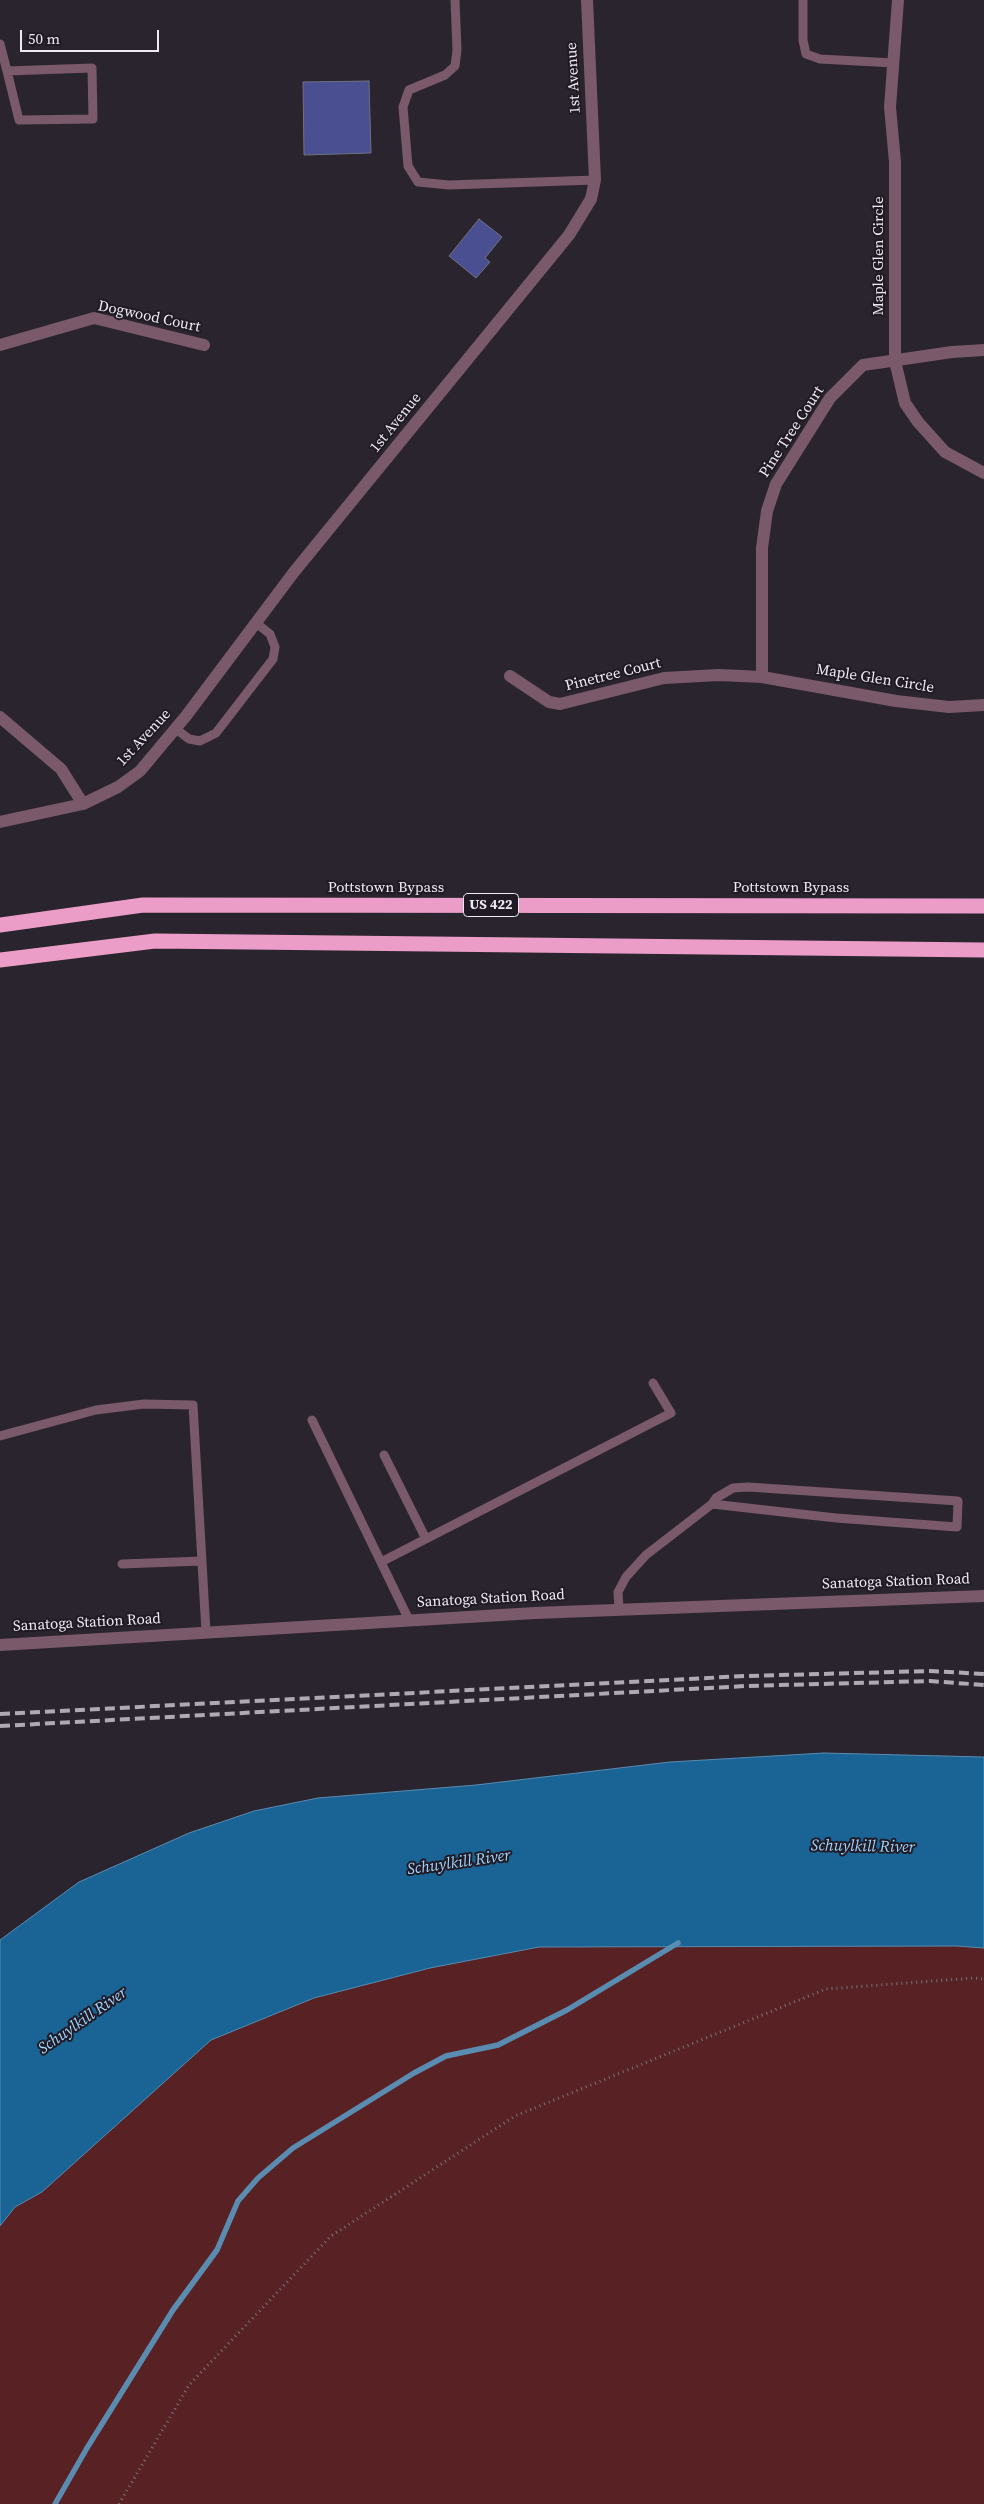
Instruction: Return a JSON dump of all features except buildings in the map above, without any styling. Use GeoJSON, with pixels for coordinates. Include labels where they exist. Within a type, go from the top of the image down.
{"type":"FeatureCollection","features":[{"type":"Feature","properties":{"kind":"highway","name":"Pottstown Bypass"},"geometry":{"type":"LineString","coordinates":[[0,925],[143,905],[984,906]]}},
{"type":"Feature","properties":{"kind":"highway"},"geometry":{"type":"LineString","coordinates":[[0,960],[155,941],[984,950]]}},
{"type":"Feature","properties":{"kind":"street","name":"1st Avenue"},"geometry":{"type":"LineString","coordinates":[[0,822],[83,804],[118,787],[140,771],[176,729],[294,572],[569,235],[591,199],[595,180],[587,0]]}},
{"type":"Feature","properties":{"kind":"street","name":"Maple Glen Circle"},"geometry":{"type":"LineString","coordinates":[[898,0],[890,107],[895,162],[895,361],[905,403],[918,422],[945,452],[984,474]]}},
{"type":"Feature","properties":{"kind":"street","name":"Dogwood Court"},"geometry":{"type":"LineString","coordinates":[[0,345],[94,318],[204,345]]}},
{"type":"Feature","properties":{"kind":"street","name":"Pine Tree Court"},"geometry":{"type":"LineString","coordinates":[[762,677],[762,548],[767,511],[776,484],[830,398],[864,365],[952,352],[984,350]]}},
{"type":"Feature","properties":{"kind":"street","name":"Pinetree Court"},"geometry":{"type":"LineString","coordinates":[[510,676],[549,702],[560,704],[664,678],[719,675],[762,677]]}},
{"type":"Feature","properties":{"kind":"street","name":"Maple Glen Circle"},"geometry":{"type":"LineString","coordinates":[[762,677],[896,701],[949,707],[984,705]]}},
{"type":"Feature","properties":{"kind":"street"},"geometry":{"type":"LineString","coordinates":[[0,717],[61,769],[83,804]]}},
{"type":"Feature","properties":{"kind":"street","name":"Sanatoga Station Road"},"geometry":{"type":"LineString","coordinates":[[0,1645],[619,1609],[984,1596]]}},
{"type":"Feature","properties":{"kind":"lane"},"geometry":{"type":"LineString","coordinates":[[455,0],[457,50],[455,66],[446,75],[409,90],[403,107],[408,166],[418,182],[449,185],[595,180]]}},
{"type":"Feature","properties":{"kind":"lane"},"geometry":{"type":"LineString","coordinates":[[804,0],[803,40],[806,54],[820,59],[894,63]]}},
{"type":"Feature","properties":{"kind":"lane"},"geometry":{"type":"LineString","coordinates":[[0,44],[19,120],[93,119],[92,68],[7,71]]}},
{"type":"Feature","properties":{"kind":"lane"},"geometry":{"type":"LineString","coordinates":[[176,729],[189,739],[200,741],[216,733],[274,659],[275,647],[270,634],[256,623]]}},
{"type":"Feature","properties":{"kind":"lane"},"geometry":{"type":"LineString","coordinates":[[381,1562],[670,1413],[653,1383]]}},
{"type":"Feature","properties":{"kind":"lane"},"geometry":{"type":"LineString","coordinates":[[0,1436],[96,1410],[144,1404],[193,1405],[206,1632]]}},
{"type":"Feature","properties":{"kind":"lane"},"geometry":{"type":"LineString","coordinates":[[312,1420],[408,1620]]}},
{"type":"Feature","properties":{"kind":"lane"},"geometry":{"type":"LineString","coordinates":[[384,1455],[426,1539]]}},
{"type":"Feature","properties":{"kind":"lane"},"geometry":{"type":"LineString","coordinates":[[619,1609],[618,1592],[626,1577],[646,1555],[712,1504],[725,1491],[748,1487],[958,1501],[957,1527],[836,1518],[712,1504]]}},
{"type":"Feature","properties":{"kind":"lane"},"geometry":{"type":"LineString","coordinates":[[122,1564],[202,1560]]}},
{"type":"Feature","properties":{"kind":"path"},"geometry":{"type":"LineString","coordinates":[[119,2504],[189,2385],[331,2236],[515,2116],[826,1989],[974,1978],[984,1979]]}},
{"type":"Feature","properties":{"kind":"shaded area"},"geometry":{"type":"Polygon","coordinates":[[[956,1946],[984,1948],[984,2504],[0,2504],[0,2226],[15,2207],[42,2192],[211,2040],[314,1998],[430,1968],[539,1947],[956,1946]]]}},
{"type":"Feature","properties":{"kind":"water","name":"Schuylkill River"},"geometry":{"type":"Polygon","coordinates":[[[824,1753],[984,1757],[984,1948],[956,1946],[539,1947],[430,1968],[314,1998],[211,2040],[42,2192],[15,2207],[0,2226],[0,1940],[79,1882],[189,1833],[254,1811],[318,1798],[476,1785],[670,1762],[824,1753]]]}},
{"type":"Feature","properties":{"kind":"waterway"},"geometry":{"type":"LineString","coordinates":[[55,2504],[87,2448],[173,2310],[217,2250],[238,2201],[258,2178],[293,2148],[414,2073],[446,2056],[498,2045],[567,2010],[678,1943]]}},
{"type":"Feature","properties":{"kind":"railway"},"geometry":{"type":"LineString","coordinates":[[0,1714],[746,1676],[930,1671],[984,1674]]}},
{"type":"Feature","properties":{"kind":"railway"},"geometry":{"type":"LineString","coordinates":[[0,1726],[746,1686],[930,1681],[984,1685]]}}]}
